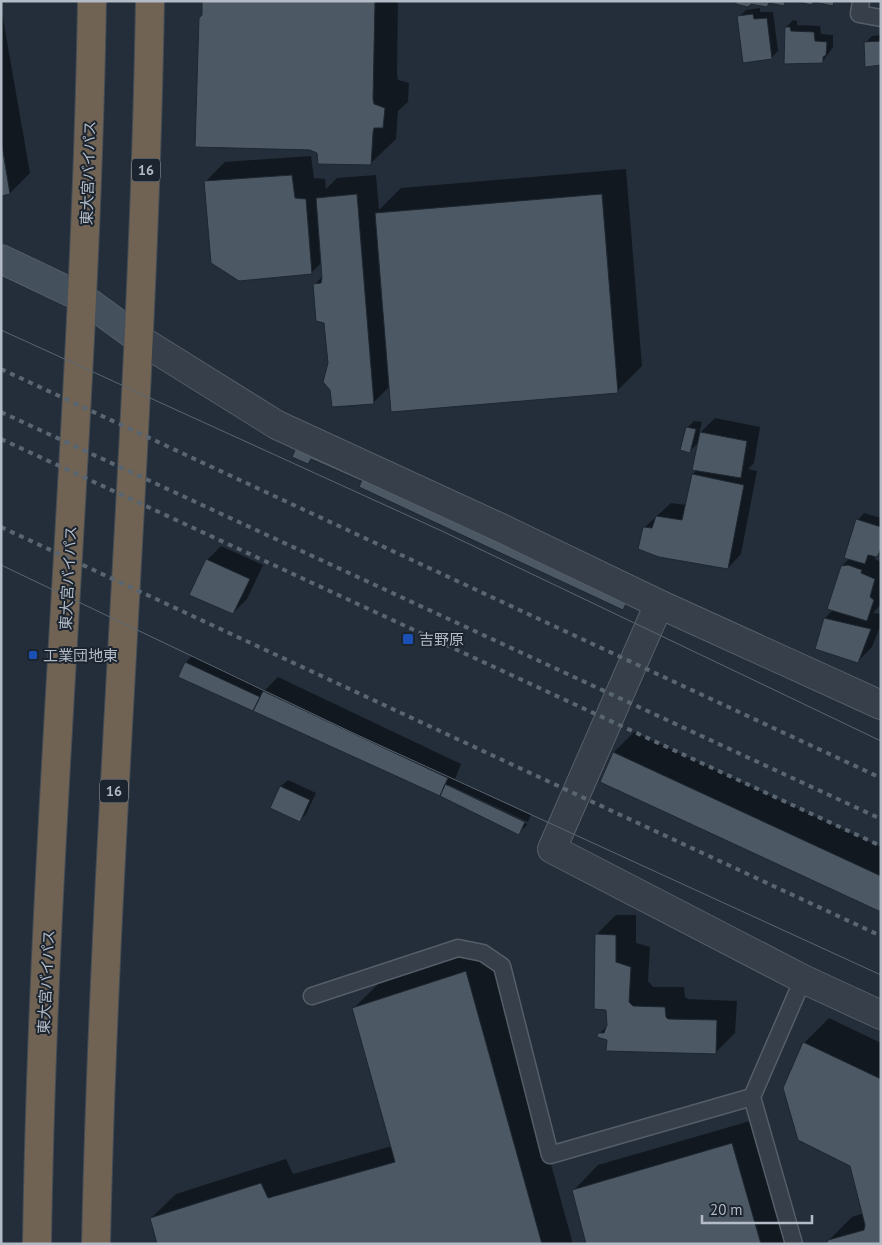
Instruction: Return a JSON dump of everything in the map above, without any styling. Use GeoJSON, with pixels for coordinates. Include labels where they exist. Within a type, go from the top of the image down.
{"type":"FeatureCollection","features":[{"type":"Feature","properties":{"kind":"highway","name":"東大宮バイパス"},"geometry":{"type":"LineString","coordinates":[[37,1244],[38,1147],[52,832],[83,298],[92,1]]}},
{"type":"Feature","properties":{"kind":"highway","name":"16"},"geometry":{"type":"LineString","coordinates":[[96,1244],[98,1140],[119,678],[139,339],[150,1]]}},
{"type":"Feature","properties":{"kind":"street"},"geometry":{"type":"LineString","coordinates":[[1,260],[83,298],[139,339],[277,425],[501,528],[659,604],[881,705]]}},
{"type":"Feature","properties":{"kind":"street"},"geometry":{"type":"LineString","coordinates":[[659,604],[552,849],[803,979],[881,1015]]}},
{"type":"Feature","properties":{"kind":"lane"},"geometry":{"type":"LineString","coordinates":[[861,1],[859,14],[881,18]]}},
{"type":"Feature","properties":{"kind":"lane"},"geometry":{"type":"LineString","coordinates":[[312,996],[458,948],[483,952],[502,966],[550,1155],[752,1097]]}},
{"type":"Feature","properties":{"kind":"lane"},"geometry":{"type":"LineString","coordinates":[[794,1244],[752,1097],[803,979]]}},
{"type":"Feature","properties":{"kind":"building"},"geometry":{"type":"Polygon","coordinates":[[[202,1],[375,1],[373,99],[374,104],[385,108],[383,128],[374,128],[371,165],[318,164],[317,153],[310,150],[195,147],[199,18],[202,15],[202,1]]]}},
{"type":"Feature","properties":{"kind":"building"},"geometry":{"type":"Polygon","coordinates":[[[736,1],[785,1],[784,6],[769,3],[767,7],[751,4],[748,7],[736,4],[736,1]]]}},
{"type":"Feature","properties":{"kind":"building"},"geometry":{"type":"Polygon","coordinates":[[[796,1],[834,1],[833,6],[814,2],[811,5],[796,1]]]}},
{"type":"Feature","properties":{"kind":"building"},"geometry":{"type":"Polygon","coordinates":[[[753,14],[754,19],[767,18],[772,59],[743,63],[737,16],[753,14]]]}},
{"type":"Feature","properties":{"kind":"building"},"geometry":{"type":"Polygon","coordinates":[[[785,27],[790,27],[791,31],[814,32],[815,41],[827,42],[823,63],[784,64],[785,27]]]}},
{"type":"Feature","properties":{"kind":"building"},"geometry":{"type":"Polygon","coordinates":[[[881,41],[881,65],[865,67],[864,42],[881,41]]]}},
{"type":"Feature","properties":{"kind":"building"},"geometry":{"type":"Polygon","coordinates":[[[1,139],[10,194],[1,196],[1,139]]]}},
{"type":"Feature","properties":{"kind":"building"},"geometry":{"type":"Polygon","coordinates":[[[292,175],[295,198],[306,199],[312,274],[239,281],[211,263],[204,181],[292,175]]]}},
{"type":"Feature","properties":{"kind":"building"},"geometry":{"type":"Polygon","coordinates":[[[357,194],[374,404],[332,407],[330,390],[323,382],[328,363],[324,323],[316,321],[313,284],[321,283],[322,278],[316,198],[357,194]]]}},
{"type":"Feature","properties":{"kind":"building"},"geometry":{"type":"Polygon","coordinates":[[[602,194],[618,393],[391,412],[375,213],[602,194]]]}},
{"type":"Feature","properties":{"kind":"building"},"geometry":{"type":"Polygon","coordinates":[[[686,427],[696,429],[690,453],[680,450],[686,427]]]}},
{"type":"Feature","properties":{"kind":"building"},"geometry":{"type":"Polygon","coordinates":[[[700,432],[747,441],[741,478],[692,470],[700,432]]]}},
{"type":"Feature","properties":{"kind":"building"},"geometry":{"type":"Polygon","coordinates":[[[300,439],[363,476],[361,481],[311,459],[308,464],[292,457],[300,439]]]}},
{"type":"Feature","properties":{"kind":"building"},"geometry":{"type":"Polygon","coordinates":[[[692,474],[744,485],[728,569],[659,557],[638,549],[643,527],[652,528],[656,516],[682,520],[692,474]]]}},
{"type":"Feature","properties":{"kind":"building"},"geometry":{"type":"Polygon","coordinates":[[[364,475],[631,593],[623,610],[359,487],[364,475]]]}},
{"type":"Feature","properties":{"kind":"building"},"geometry":{"type":"Polygon","coordinates":[[[856,519],[881,527],[881,549],[877,557],[868,555],[865,564],[844,558],[856,519]]]}},
{"type":"Feature","properties":{"kind":"building"},"geometry":{"type":"Polygon","coordinates":[[[206,559],[250,579],[233,614],[189,595],[206,559]]]}},
{"type":"Feature","properties":{"kind":"building"},"geometry":{"type":"Polygon","coordinates":[[[848,565],[862,570],[861,573],[875,579],[870,597],[874,600],[867,621],[827,609],[841,566],[848,565]]]}},
{"type":"Feature","properties":{"kind":"building"},"geometry":{"type":"Polygon","coordinates":[[[824,618],[871,629],[858,663],[815,649],[824,618]]]}},
{"type":"Feature","properties":{"kind":"building"},"geometry":{"type":"Polygon","coordinates":[[[185,662],[260,697],[253,711],[178,677],[185,662]]]}},
{"type":"Feature","properties":{"kind":"building"},"geometry":{"type":"Polygon","coordinates":[[[263,691],[448,778],[440,796],[253,711],[263,691]]]}},
{"type":"Feature","properties":{"kind":"building"},"geometry":{"type":"Polygon","coordinates":[[[613,752],[881,876],[881,912],[600,782],[613,752]]]}},
{"type":"Feature","properties":{"kind":"building"},"geometry":{"type":"Polygon","coordinates":[[[445,784],[525,822],[519,835],[440,796],[445,784]]]}},
{"type":"Feature","properties":{"kind":"building"},"geometry":{"type":"Polygon","coordinates":[[[280,786],[310,800],[300,822],[270,808],[280,786]]]}},
{"type":"Feature","properties":{"kind":"building"},"geometry":{"type":"Polygon","coordinates":[[[595,934],[616,935],[616,962],[631,967],[629,1002],[633,1006],[665,1007],[668,1019],[717,1020],[716,1054],[606,1051],[607,1040],[597,1037],[598,1033],[604,1033],[607,1025],[606,1010],[594,1009],[595,934]]]}},
{"type":"Feature","properties":{"kind":"building"},"geometry":{"type":"Polygon","coordinates":[[[466,971],[542,1244],[157,1244],[150,1218],[261,1183],[268,1198],[395,1162],[352,1008],[466,971]]]}},
{"type":"Feature","properties":{"kind":"building"},"geometry":{"type":"Polygon","coordinates":[[[803,1042],[881,1079],[881,1244],[826,1244],[828,1240],[864,1230],[865,1225],[850,1166],[798,1140],[783,1088],[803,1042]]]}},
{"type":"Feature","properties":{"kind":"building"},"geometry":{"type":"Polygon","coordinates":[[[732,1143],[761,1244],[586,1244],[572,1190],[732,1143]]]}},
{"type":"Feature","properties":{"kind":"tram line"},"geometry":{"type":"LineString","coordinates":[[1,330],[444,532],[881,741]]}},
{"type":"Feature","properties":{"kind":"tram line"},"geometry":{"type":"LineString","coordinates":[[1,565],[353,733],[881,975]]}},
{"type":"Feature","properties":{"kind":"railway"},"geometry":{"type":"LineString","coordinates":[[1,369],[881,778]]}},
{"type":"Feature","properties":{"kind":"railway"},"geometry":{"type":"LineString","coordinates":[[1,412],[881,819]]}},
{"type":"Feature","properties":{"kind":"railway"},"geometry":{"type":"LineString","coordinates":[[1,439],[881,846]]}},
{"type":"Feature","properties":{"kind":"railway"},"geometry":{"type":"LineString","coordinates":[[1,527],[881,936]]}},
{"type":"Feature","properties":{"kind":"place","name":"吉野原"},"geometry":{"type":"Point","coordinates":[408,639]}},
{"type":"Feature","properties":{"kind":"place","name":"工業団地東"},"geometry":{"type":"Point","coordinates":[33,655]}}]}
